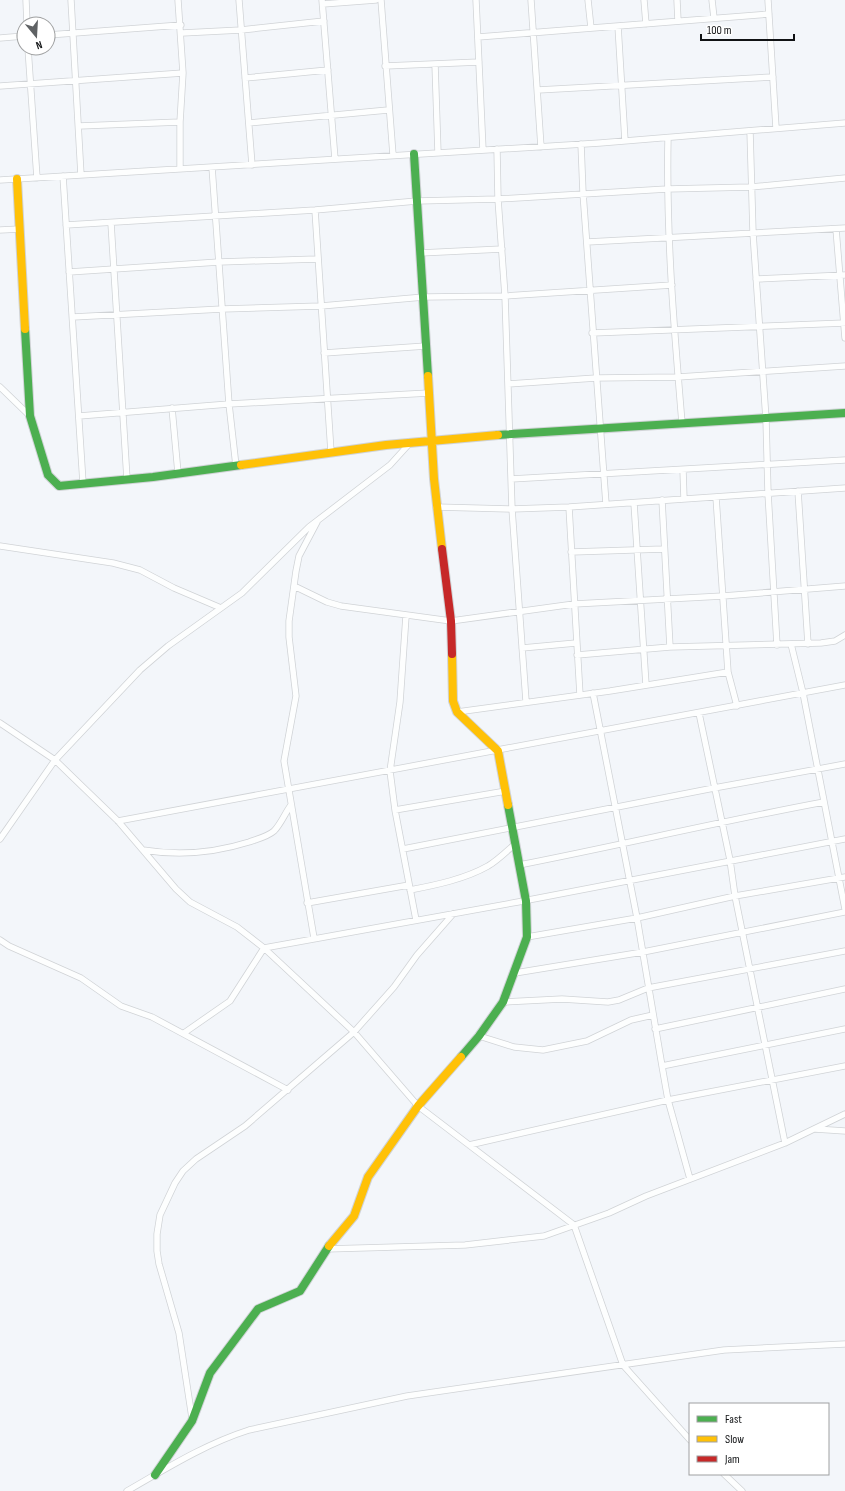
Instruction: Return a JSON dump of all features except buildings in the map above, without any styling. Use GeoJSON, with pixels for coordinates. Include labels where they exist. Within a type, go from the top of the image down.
{"type":"FeatureCollection","features":[{"type":"Feature","properties":{"kind":"street"},"geometry":{"type":"LineString","coordinates":[[26,0],[27,16]]}},
{"type":"Feature","properties":{"kind":"street"},"geometry":{"type":"LineString","coordinates":[[71,0],[81,175]]}},
{"type":"Feature","properties":{"kind":"street"},"geometry":{"type":"LineString","coordinates":[[178,0],[182,33],[183,73],[180,122],[180,168]]}},
{"type":"Feature","properties":{"kind":"street"},"geometry":{"type":"LineString","coordinates":[[239,0],[252,165]]}},
{"type":"Feature","properties":{"kind":"street"},"geometry":{"type":"LineString","coordinates":[[335,159],[323,2],[376,0]]}},
{"type":"Feature","properties":{"kind":"street"},"geometry":{"type":"LineString","coordinates":[[381,0],[388,110],[393,155]]}},
{"type":"Feature","properties":{"kind":"street"},"geometry":{"type":"LineString","coordinates":[[476,0],[484,150]]}},
{"type":"Feature","properties":{"kind":"street"},"geometry":{"type":"LineString","coordinates":[[531,0],[541,147]]}},
{"type":"Feature","properties":{"kind":"street"},"geometry":{"type":"LineString","coordinates":[[588,0],[591,28]]}},
{"type":"Feature","properties":{"kind":"street"},"geometry":{"type":"LineString","coordinates":[[644,0],[646,24]]}},
{"type":"Feature","properties":{"kind":"street"},"geometry":{"type":"LineString","coordinates":[[676,0],[678,21]]}},
{"type":"Feature","properties":{"kind":"street"},"geometry":{"type":"LineString","coordinates":[[712,0],[714,18]]}},
{"type":"Feature","properties":{"kind":"street"},"geometry":{"type":"LineString","coordinates":[[768,0],[776,128]]}},
{"type":"Feature","properties":{"kind":"street"},"geometry":{"type":"LineString","coordinates":[[478,37],[769,14]]}},
{"type":"Feature","properties":{"kind":"street"},"geometry":{"type":"LineString","coordinates":[[182,33],[241,30],[324,21]]}},
{"type":"Feature","properties":{"kind":"street"},"geometry":{"type":"LineString","coordinates":[[56,34],[181,25]]}},
{"type":"Feature","properties":{"kind":"street"},"geometry":{"type":"LineString","coordinates":[[618,26],[626,141]]}},
{"type":"Feature","properties":{"kind":"street"},"geometry":{"type":"LineString","coordinates":[[0,38],[16,37]]}},
{"type":"Feature","properties":{"kind":"street"},"geometry":{"type":"LineString","coordinates":[[28,56],[37,178]]}},
{"type":"Feature","properties":{"kind":"street"},"geometry":{"type":"LineString","coordinates":[[385,66],[479,62]]}},
{"type":"Feature","properties":{"kind":"street"},"geometry":{"type":"LineString","coordinates":[[435,64],[438,153]]}},
{"type":"Feature","properties":{"kind":"street"},"geometry":{"type":"LineString","coordinates":[[245,78],[328,70]]}},
{"type":"Feature","properties":{"kind":"street"},"geometry":{"type":"LineString","coordinates":[[0,86],[183,73]]}},
{"type":"Feature","properties":{"kind":"street"},"geometry":{"type":"LineString","coordinates":[[538,90],[773,77]]}},
{"type":"Feature","properties":{"kind":"street"},"geometry":{"type":"LineString","coordinates":[[249,122],[388,110]]}},
{"type":"Feature","properties":{"kind":"street"},"geometry":{"type":"LineString","coordinates":[[79,126],[180,122]]}},
{"type":"Feature","properties":{"kind":"street"},"geometry":{"type":"LineString","coordinates":[[0,180],[393,155],[497,150],[668,138],[845,123]]}},
{"type":"Feature","properties":{"kind":"street"},"geometry":{"type":"LineString","coordinates":[[750,131],[753,233],[766,419],[768,493],[777,645]]}},
{"type":"Feature","properties":{"kind":"street"},"geometry":{"type":"LineString","coordinates":[[668,138],[667,189],[669,237],[682,423]]}},
{"type":"Feature","properties":{"kind":"street"},"geometry":{"type":"LineString","coordinates":[[581,144],[582,193],[587,242],[592,333],[606,504]]}},
{"type":"Feature","properties":{"kind":"street"},"geometry":{"type":"LineString","coordinates":[[497,150],[498,199],[505,296],[512,509],[526,701]]}},
{"type":"Feature","properties":{"kind":"street"},"geometry":{"type":"LineString","coordinates":[[155,1475],[192,1421],[210,1373],[258,1309],[300,1291],[326,1249],[354,1216],[368,1177],[418,1106],[479,1036],[503,1002],[527,938],[528,924],[526,901],[498,751],[457,712],[452,695],[451,621],[436,507],[414,154]]}},
{"type":"Feature","properties":{"kind":"street"},"geometry":{"type":"LineString","coordinates":[[212,167],[229,404],[236,466]]}},
{"type":"Feature","properties":{"kind":"street"},"geometry":{"type":"LineString","coordinates":[[63,176],[83,483]]}},
{"type":"Feature","properties":{"kind":"street"},"geometry":{"type":"LineString","coordinates":[[66,225],[216,217],[417,201],[498,199],[667,189],[751,187],[845,178]]}},
{"type":"Feature","properties":{"kind":"street"},"geometry":{"type":"LineString","coordinates":[[17,179],[30,416],[48,475],[59,486],[236,466],[331,452],[410,443],[510,434],[845,413]]}},
{"type":"Feature","properties":{"kind":"street"},"geometry":{"type":"LineString","coordinates":[[315,210],[317,260],[331,452]]}},
{"type":"Feature","properties":{"kind":"street"},"geometry":{"type":"LineString","coordinates":[[111,223],[127,479]]}},
{"type":"Feature","properties":{"kind":"street"},"geometry":{"type":"LineString","coordinates":[[587,242],[845,228]]}},
{"type":"Feature","properties":{"kind":"street"},"geometry":{"type":"LineString","coordinates":[[0,230],[20,229]]}},
{"type":"Feature","properties":{"kind":"street"},"geometry":{"type":"LineString","coordinates":[[836,229],[842,275],[845,338]]}},
{"type":"Feature","properties":{"kind":"street"},"geometry":{"type":"LineString","coordinates":[[420,252],[502,249]]}},
{"type":"Feature","properties":{"kind":"street"},"geometry":{"type":"LineString","coordinates":[[69,272],[219,262],[317,260]]}},
{"type":"Feature","properties":{"kind":"street"},"geometry":{"type":"LineString","coordinates":[[756,279],[842,275]]}},
{"type":"Feature","properties":{"kind":"street"},"geometry":{"type":"LineString","coordinates":[[73,318],[117,314],[321,306],[424,297],[505,296],[672,285]]}},
{"type":"Feature","properties":{"kind":"street"},"geometry":{"type":"LineString","coordinates":[[592,333],[844,323]]}},
{"type":"Feature","properties":{"kind":"street"},"geometry":{"type":"LineString","coordinates":[[324,353],[426,346]]}},
{"type":"Feature","properties":{"kind":"street"},"geometry":{"type":"LineString","coordinates":[[508,384],[596,378],[678,377],[845,366]]}},
{"type":"Feature","properties":{"kind":"street"},"geometry":{"type":"LineString","coordinates":[[0,387],[30,416]]}},
{"type":"Feature","properties":{"kind":"street"},"geometry":{"type":"LineString","coordinates":[[79,416],[229,404],[429,394]]}},
{"type":"Feature","properties":{"kind":"street"},"geometry":{"type":"LineString","coordinates":[[172,408],[178,473]]}},
{"type":"Feature","properties":{"kind":"street"},"geometry":{"type":"LineString","coordinates":[[0,838],[55,760],[140,670],[168,646],[242,593],[283,550],[318,520],[390,465],[410,443]]}},
{"type":"Feature","properties":{"kind":"street"},"geometry":{"type":"LineString","coordinates":[[511,479],[604,475],[845,460]]}},
{"type":"Feature","properties":{"kind":"street"},"geometry":{"type":"LineString","coordinates":[[683,470],[684,499]]}},
{"type":"Feature","properties":{"kind":"street"},"geometry":{"type":"LineString","coordinates":[[436,507],[512,509],[569,507],[845,488]]}},
{"type":"Feature","properties":{"kind":"street"},"geometry":{"type":"LineString","coordinates":[[798,491],[808,644]]}},
{"type":"Feature","properties":{"kind":"street"},"geometry":{"type":"LineString","coordinates":[[716,496],[728,672],[737,706]]}},
{"type":"Feature","properties":{"kind":"street"},"geometry":{"type":"LineString","coordinates":[[662,500],[670,647]]}},
{"type":"Feature","properties":{"kind":"street"},"geometry":{"type":"LineString","coordinates":[[634,503],[639,600],[646,685]]}},
{"type":"Feature","properties":{"kind":"street"},"geometry":{"type":"LineString","coordinates":[[569,507],[580,695]]}},
{"type":"Feature","properties":{"kind":"street"},"geometry":{"type":"LineString","coordinates":[[314,938],[284,761],[296,696],[289,637],[289,621],[299,556],[318,520]]}},
{"type":"Feature","properties":{"kind":"street"},"geometry":{"type":"LineString","coordinates":[[0,546],[114,563],[140,570],[174,588],[221,608]]}},
{"type":"Feature","properties":{"kind":"street"},"geometry":{"type":"LineString","coordinates":[[571,552],[664,549]]}},
{"type":"Feature","properties":{"kind":"street"},"geometry":{"type":"LineString","coordinates":[[294,586],[327,602],[341,606],[451,621],[574,604],[723,596],[845,586]]}},
{"type":"Feature","properties":{"kind":"street"},"geometry":{"type":"LineString","coordinates":[[406,616],[400,702],[390,771],[395,810],[416,920]]}},
{"type":"Feature","properties":{"kind":"street"},"geometry":{"type":"LineString","coordinates":[[577,655],[670,647],[808,644],[835,641],[845,635]]}},
{"type":"Feature","properties":{"kind":"street"},"geometry":{"type":"LineString","coordinates":[[522,648],[576,643]]}},
{"type":"Feature","properties":{"kind":"street"},"geometry":{"type":"LineString","coordinates":[[515,973],[643,952],[845,911],[803,693],[791,644]]}},
{"type":"Feature","properties":{"kind":"street"},"geometry":{"type":"LineString","coordinates":[[457,712],[526,701],[594,693],[728,672]]}},
{"type":"Feature","properties":{"kind":"street"},"geometry":{"type":"LineString","coordinates":[[118,821],[845,685]]}},
{"type":"Feature","properties":{"kind":"street"},"geometry":{"type":"LineString","coordinates":[[594,693],[637,918],[668,1100],[690,1179]]}},
{"type":"Feature","properties":{"kind":"street"},"geometry":{"type":"LineString","coordinates":[[699,713],[730,860],[735,896],[749,970],[785,1143]]}},
{"type":"Feature","properties":{"kind":"street"},"geometry":{"type":"LineString","coordinates":[[0,723],[55,760],[118,821],[176,889],[190,902],[238,927],[264,948],[354,1032],[418,1106],[574,1226],[623,1365],[689,1439]]}},
{"type":"Feature","properties":{"kind":"street"},"geometry":{"type":"LineString","coordinates":[[403,850],[714,788],[845,764]]}},
{"type":"Feature","properties":{"kind":"street"},"geometry":{"type":"LineString","coordinates":[[395,810],[506,791]]}},
{"type":"Feature","properties":{"kind":"street"},"geometry":{"type":"LineString","coordinates":[[519,865],[623,844],[721,821],[824,802]]}},
{"type":"Feature","properties":{"kind":"street"},"geometry":{"type":"LineString","coordinates":[[143,850],[175,854],[206,852],[228,848],[273,832],[291,805]]}},
{"type":"Feature","properties":{"kind":"street"},"geometry":{"type":"LineString","coordinates":[[184,1033],[230,1001],[264,948],[526,901],[730,860],[845,839]]}},
{"type":"Feature","properties":{"kind":"street"},"geometry":{"type":"LineString","coordinates":[[307,903],[410,887],[437,885],[481,870],[515,844]]}},
{"type":"Feature","properties":{"kind":"street"},"geometry":{"type":"LineString","coordinates":[[527,938],[637,918],[735,896],[845,877]]}},
{"type":"Feature","properties":{"kind":"street"},"geometry":{"type":"LineString","coordinates":[[192,1421],[179,1333],[159,1264],[157,1234],[160,1216],[175,1183],[183,1170],[196,1159],[245,1126],[354,1032],[394,987],[421,950],[453,914]]}},
{"type":"Feature","properties":{"kind":"street"},"geometry":{"type":"LineString","coordinates":[[0,940],[9,946],[81,978],[121,1006],[152,1017],[184,1033],[288,1090]]}},
{"type":"Feature","properties":{"kind":"street"},"geometry":{"type":"LineString","coordinates":[[503,1002],[562,999],[608,1002],[648,988],[845,951]]}},
{"type":"Feature","properties":{"kind":"street"},"geometry":{"type":"LineString","coordinates":[[655,1029],[845,989]]}},
{"type":"Feature","properties":{"kind":"street"},"geometry":{"type":"LineString","coordinates":[[479,1036],[527,1049],[543,1050],[587,1041],[631,1020],[653,1015]]}},
{"type":"Feature","properties":{"kind":"street"},"geometry":{"type":"LineString","coordinates":[[662,1066],[764,1044],[845,1029]]}},
{"type":"Feature","properties":{"kind":"street"},"geometry":{"type":"LineString","coordinates":[[469,1145],[668,1100],[845,1066]]}},
{"type":"Feature","properties":{"kind":"street"},"geometry":{"type":"LineString","coordinates":[[326,1249],[465,1246],[544,1236],[609,1213],[690,1179],[785,1143],[845,1114]]}},
{"type":"Feature","properties":{"kind":"street"},"geometry":{"type":"LineString","coordinates":[[813,1129],[845,1131]]}},
{"type":"Feature","properties":{"kind":"street"},"geometry":{"type":"LineString","coordinates":[[127,1491],[211,1444],[249,1430],[407,1396],[724,1350],[845,1344]]}},
{"type":"Feature","properties":{"kind":"street"},"geometry":{"type":"LineString","coordinates":[[725,1475],[742,1491]]}},
{"type":"Feature","properties":{"kind":"traffic: fast"},"geometry":{"type":"LineString","coordinates":[[414,154],[428,376]]}},
{"type":"Feature","properties":{"kind":"traffic: fast"},"geometry":{"type":"LineString","coordinates":[[25,329],[30,416],[48,475],[59,486],[153,477],[241,465]]}},
{"type":"Feature","properties":{"kind":"traffic: fast"},"geometry":{"type":"LineString","coordinates":[[498,435],[845,413]]}},
{"type":"Feature","properties":{"kind":"traffic: fast"},"geometry":{"type":"LineString","coordinates":[[461,1057],[479,1036],[503,1002],[527,937],[526,901],[508,805]]}},
{"type":"Feature","properties":{"kind":"traffic: fast"},"geometry":{"type":"LineString","coordinates":[[155,1475],[192,1421],[210,1373],[258,1309],[300,1291],[329,1246]]}},
{"type":"Feature","properties":{"kind":"traffic: slow"},"geometry":{"type":"LineString","coordinates":[[17,179],[25,329]]}},
{"type":"Feature","properties":{"kind":"traffic: slow"},"geometry":{"type":"LineString","coordinates":[[428,376],[434,479],[442,549]]}},
{"type":"Feature","properties":{"kind":"traffic: slow"},"geometry":{"type":"LineString","coordinates":[[241,465],[386,445],[498,435]]}},
{"type":"Feature","properties":{"kind":"traffic: slow"},"geometry":{"type":"LineString","coordinates":[[452,654],[453,701],[457,712],[498,751],[508,805]]}},
{"type":"Feature","properties":{"kind":"traffic: slow"},"geometry":{"type":"LineString","coordinates":[[329,1246],[354,1216],[368,1177],[418,1106],[461,1057]]}},
{"type":"Feature","properties":{"kind":"traffic: jam"},"geometry":{"type":"LineString","coordinates":[[442,549],[451,621],[452,654]]}}]}
